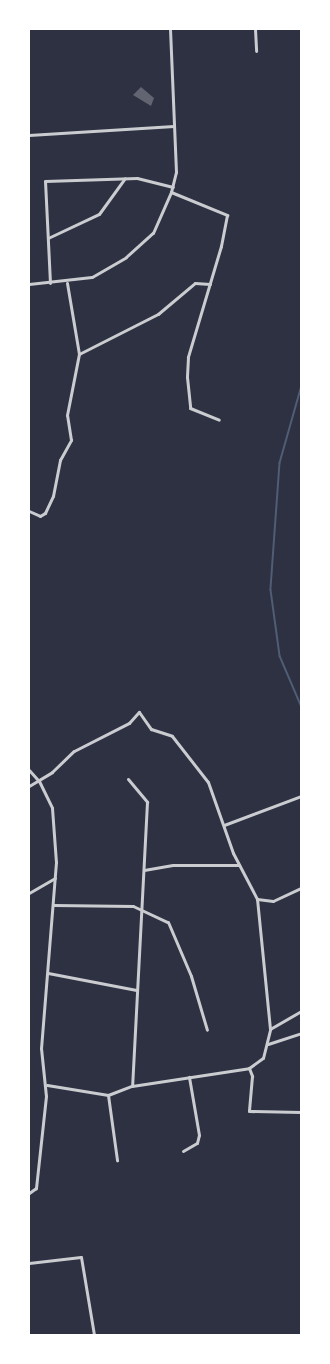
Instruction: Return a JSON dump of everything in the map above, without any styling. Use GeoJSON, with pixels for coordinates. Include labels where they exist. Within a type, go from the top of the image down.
{"type":"FeatureCollection","features":[{"type":"Feature","properties":{"kind":"street"},"geometry":{"type":"LineString","coordinates":[[29,284],[67,283],[92,277],[137,249],[153,232],[173,187],[174,126],[170,29]]}},
{"type":"Feature","properties":{"kind":"street"},"geometry":{"type":"LineString","coordinates":[[255,29],[256,51]]}},
{"type":"Feature","properties":{"kind":"street"},"geometry":{"type":"LineString","coordinates":[[29,135],[174,126]]}},
{"type":"Feature","properties":{"kind":"street"},"geometry":{"type":"LineString","coordinates":[[50,283],[45,181],[126,178],[173,187]]}},
{"type":"Feature","properties":{"kind":"street"},"geometry":{"type":"LineString","coordinates":[[48,238],[99,214],[126,178]]}},
{"type":"Feature","properties":{"kind":"street"},"geometry":{"type":"LineString","coordinates":[[171,192],[227,215],[210,284],[188,357],[187,377],[190,408],[219,420]]}},
{"type":"Feature","properties":{"kind":"street"},"geometry":{"type":"LineString","coordinates":[[29,511],[40,516],[45,513],[53,496],[60,460],[70,443],[66,415],[79,354],[67,283]]}},
{"type":"Feature","properties":{"kind":"street"},"geometry":{"type":"LineString","coordinates":[[79,354],[153,317],[195,283],[210,284]]}},
{"type":"Feature","properties":{"kind":"street"},"geometry":{"type":"LineString","coordinates":[[29,786],[39,781],[74,751],[129,723],[139,712],[151,729],[172,736],[208,782],[239,865],[257,899],[270,1029],[268,1044],[263,1058],[249,1068],[189,1076],[132,1086],[108,1095],[47,1085]]}},
{"type":"Feature","properties":{"kind":"street"},"geometry":{"type":"LineString","coordinates":[[29,770],[39,781],[53,812],[55,878],[54,905],[41,1048],[47,1085],[38,1178],[36,1188],[29,1193]]}},
{"type":"Feature","properties":{"kind":"street"},"geometry":{"type":"LineString","coordinates":[[128,779],[147,802],[144,909],[136,990],[132,1086]]}},
{"type":"Feature","properties":{"kind":"street"},"geometry":{"type":"LineString","coordinates":[[224,825],[301,796]]}},
{"type":"Feature","properties":{"kind":"street"},"geometry":{"type":"LineString","coordinates":[[144,870],[172,865],[239,865]]}},
{"type":"Feature","properties":{"kind":"street"},"geometry":{"type":"LineString","coordinates":[[29,893],[55,878]]}},
{"type":"Feature","properties":{"kind":"street"},"geometry":{"type":"LineString","coordinates":[[257,899],[273,901],[301,888]]}},
{"type":"Feature","properties":{"kind":"street"},"geometry":{"type":"LineString","coordinates":[[54,905],[144,909],[168,922],[191,976],[207,1030]]}},
{"type":"Feature","properties":{"kind":"street"},"geometry":{"type":"LineString","coordinates":[[48,973],[136,990]]}},
{"type":"Feature","properties":{"kind":"street"},"geometry":{"type":"LineString","coordinates":[[270,1029],[301,1010]]}},
{"type":"Feature","properties":{"kind":"street"},"geometry":{"type":"LineString","coordinates":[[268,1044],[301,1033]]}},
{"type":"Feature","properties":{"kind":"street"},"geometry":{"type":"LineString","coordinates":[[249,1068],[252,1076],[249,1111],[301,1112]]}},
{"type":"Feature","properties":{"kind":"street"},"geometry":{"type":"LineString","coordinates":[[183,1151],[197,1143],[199,1135],[189,1076]]}},
{"type":"Feature","properties":{"kind":"street"},"geometry":{"type":"LineString","coordinates":[[108,1095],[117,1160]]}},
{"type":"Feature","properties":{"kind":"street"},"geometry":{"type":"LineString","coordinates":[[29,1262],[81,1257],[94,1335]]}},
{"type":"Feature","properties":{"kind":"building"},"geometry":{"type":"Polygon","coordinates":[[[141,87],[154,98],[151,106],[133,95],[141,87]]]}},
{"type":"Feature","properties":{"kind":"waterway"},"geometry":{"type":"LineString","coordinates":[[301,389],[280,463],[271,590],[280,656],[301,705]]}}]}
